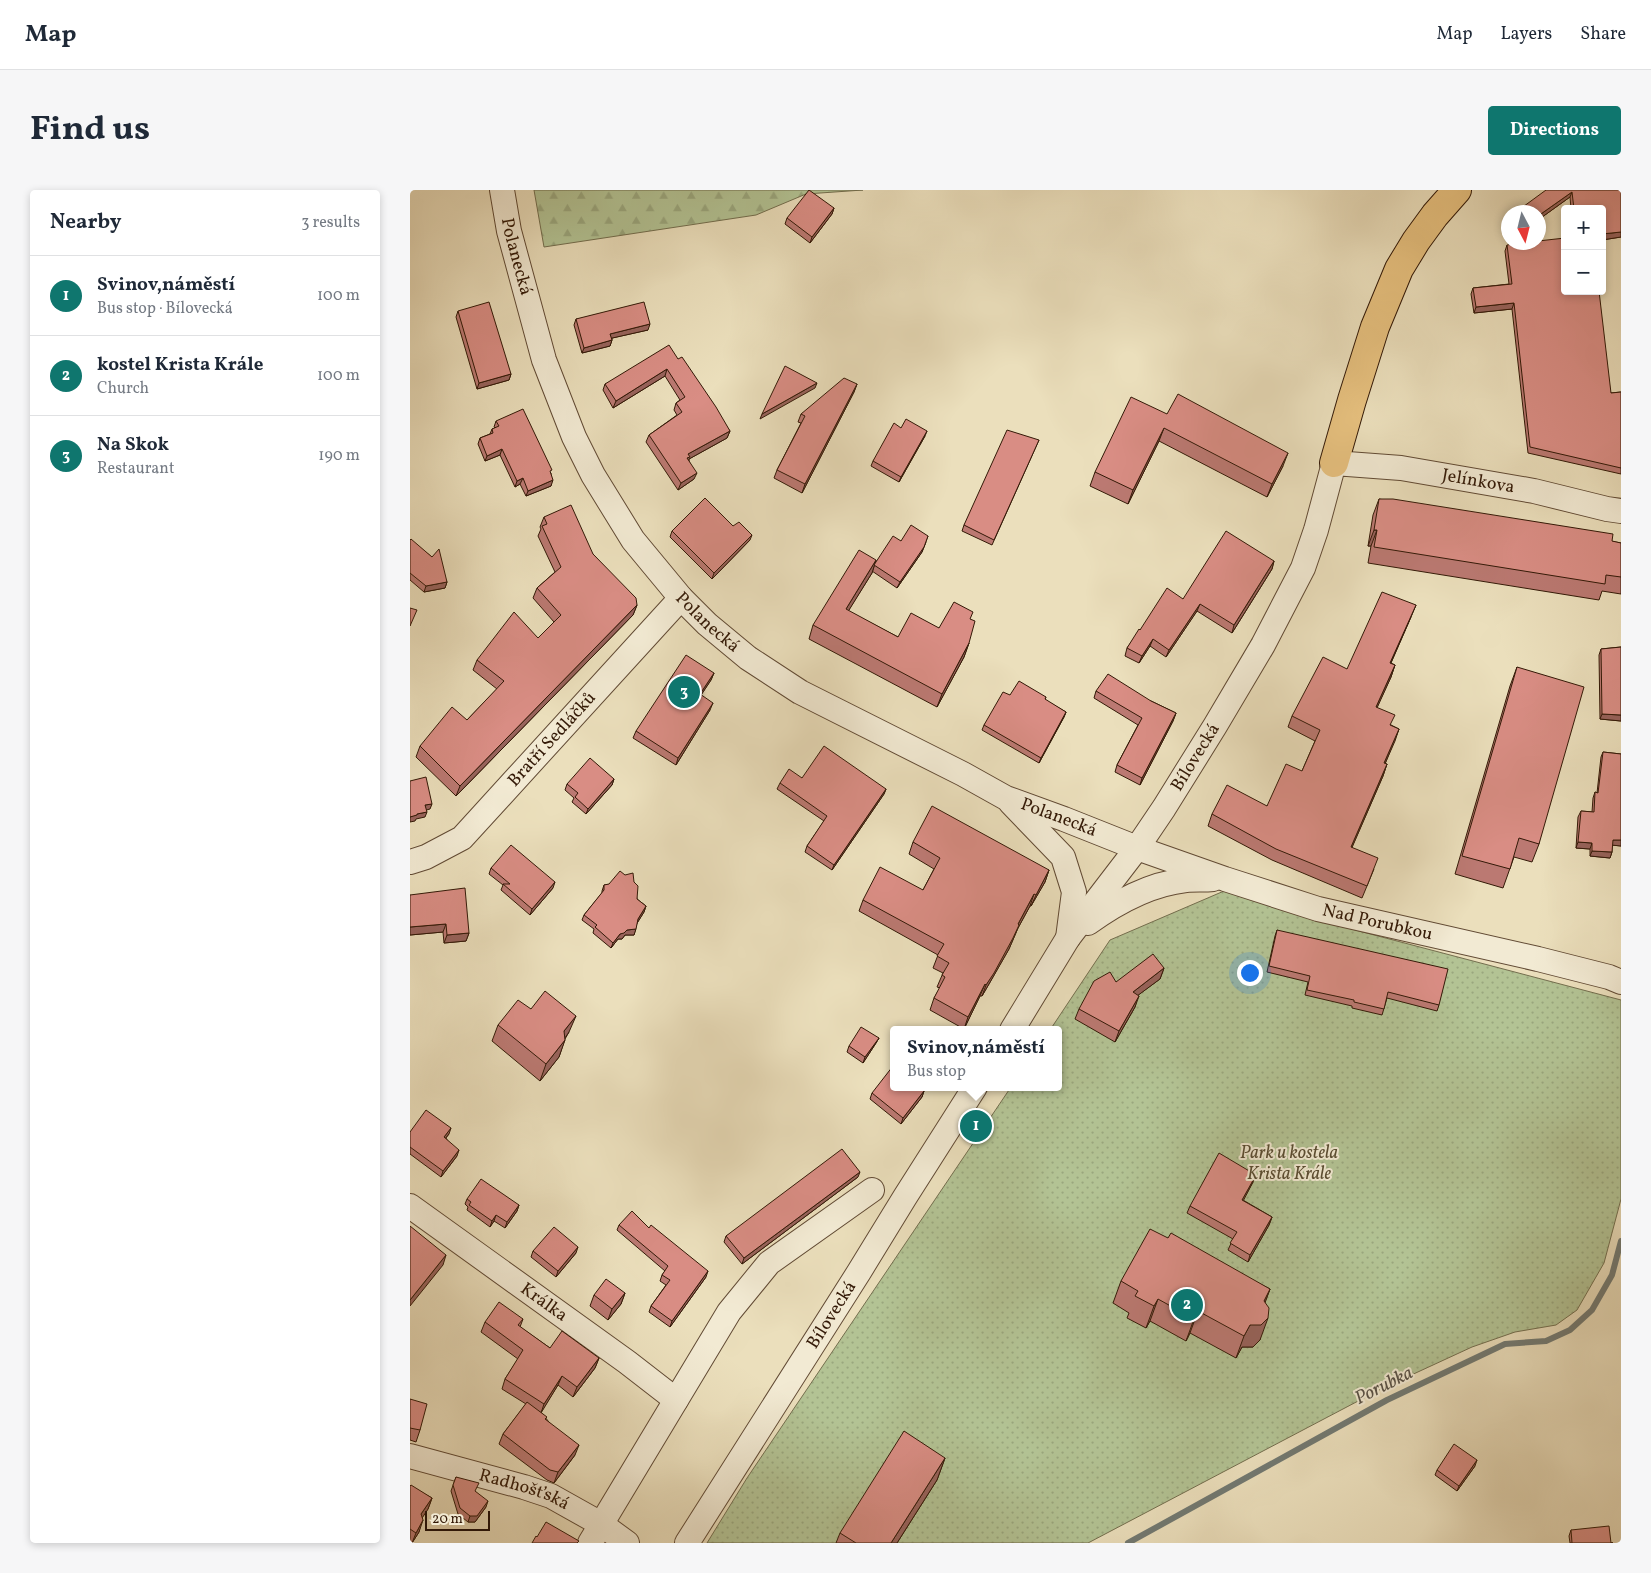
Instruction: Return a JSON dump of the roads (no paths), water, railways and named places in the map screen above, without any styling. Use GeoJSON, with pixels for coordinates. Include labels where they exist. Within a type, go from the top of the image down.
{"type":"FeatureCollection","features":[{"type":"Feature","properties":{"kind":"highway"},"geometry":{"type":"LineString","coordinates":[[1334,463],[1375,327],[1399,269],[1416,241],[1457,190]]}},
{"type":"Feature","properties":{"kind":"street","name":"Polanecká"},"geometry":{"type":"LineString","coordinates":[[502,190],[509,231],[542,352],[574,437],[593,475],[629,533],[681,598],[707,624],[740,652],[794,688],[1006,798],[1137,848]]}},
{"type":"Feature","properties":{"kind":"street","name":"Jelínkova"},"geometry":{"type":"LineString","coordinates":[[1334,463],[1401,468],[1534,491],[1621,511]]}},
{"type":"Feature","properties":{"kind":"street","name":"Bílovecká"},"geometry":{"type":"LineString","coordinates":[[1014,1026],[1068,938],[1137,848],[1215,726],[1254,660],[1288,599],[1311,548],[1334,463]]}},
{"type":"Feature","properties":{"kind":"street","name":"Bratří Sedláčků"},"geometry":{"type":"LineString","coordinates":[[410,862],[426,857],[462,838],[681,598]]}},
{"type":"Feature","properties":{"kind":"street"},"geometry":{"type":"LineString","coordinates":[[1006,798],[1063,857],[1074,892],[1068,938]]}},
{"type":"Feature","properties":{"kind":"street","name":"Nad Porubkou"},"geometry":{"type":"LineString","coordinates":[[1137,848],[1318,909],[1538,959],[1609,977],[1621,982]]}},
{"type":"Feature","properties":{"kind":"street"},"geometry":{"type":"LineString","coordinates":[[1068,938],[1109,907],[1149,888],[1185,880],[1225,879]]}},
{"type":"Feature","properties":{"kind":"street","name":"Bílovecká"},"geometry":{"type":"LineString","coordinates":[[687,1543],[972,1091]]}},
{"type":"Feature","properties":{"kind":"street"},"geometry":{"type":"LineString","coordinates":[[596,1533],[729,1312],[769,1263],[872,1190]]}},
{"type":"Feature","properties":{"kind":"street","name":"Králka"},"geometry":{"type":"LineString","coordinates":[[410,1206],[627,1362],[676,1400]]}},
{"type":"Feature","properties":{"kind":"street","name":"Radhošťská"},"geometry":{"type":"LineString","coordinates":[[410,1456],[551,1496],[596,1533],[627,1543]]}},
{"type":"Feature","properties":{"kind":"waterway","name":"Porubka"},"geometry":{"type":"LineString","coordinates":[[1128,1543],[1387,1400],[1505,1344],[1546,1341],[1570,1330],[1592,1310],[1612,1275],[1621,1241]]}},
{"type":"Feature","properties":{"kind":"place","name":"Na Skok"},"geometry":{"type":"Point","coordinates":[684,692]}},
{"type":"Feature","properties":{"kind":"place","name":"Svinov,náměstí"},"geometry":{"type":"Point","coordinates":[976,1126]}},
{"type":"Feature","properties":{"kind":"place","name":"kostel Krista Krále"},"geometry":{"type":"Point","coordinates":[1187,1305]}},
{"type":"Feature","properties":{"kind":"park label","name":"Park u kostela Krista Krále"},"geometry":{"type":"Point","coordinates":[1289,1163]}}]}
